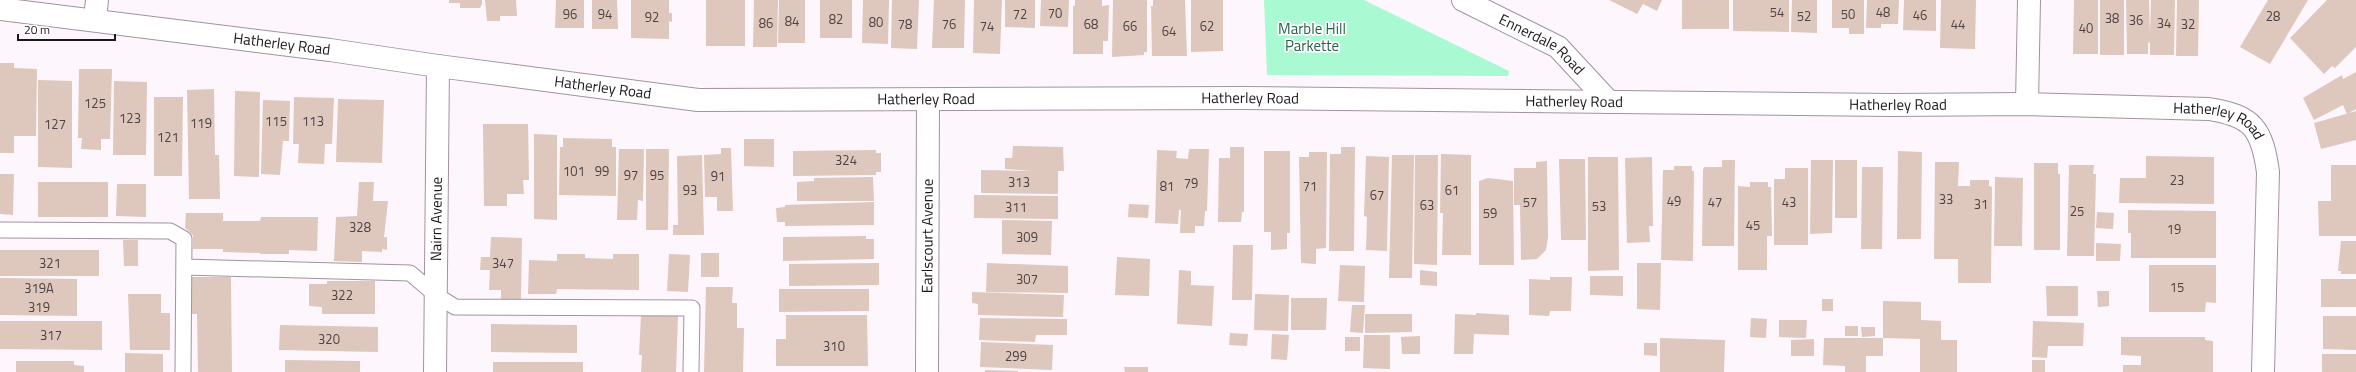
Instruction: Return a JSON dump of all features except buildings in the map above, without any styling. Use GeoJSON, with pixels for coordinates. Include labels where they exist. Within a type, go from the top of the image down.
{"type":"FeatureCollection","features":[{"type":"Feature","properties":{"kind":"street","name":"Ennerdale Road"},"geometry":{"type":"LineString","coordinates":[[1463,0],[1558,47],[1609,102]]}},
{"type":"Feature","properties":{"kind":"street"},"geometry":{"type":"LineString","coordinates":[[2027,104],[2029,0]]}},
{"type":"Feature","properties":{"kind":"street","name":"Hatherley Road"},"geometry":{"type":"LineString","coordinates":[[0,8],[96,9],[330,50],[438,66],[698,100],[1242,98],[1891,105],[2027,104],[2209,109],[2226,112],[2240,117],[2254,128],[2265,150],[2268,172],[2263,372]]}},
{"type":"Feature","properties":{"kind":"street","name":"Nairn Avenue"},"geometry":{"type":"LineString","coordinates":[[435,372],[438,66]]}},
{"type":"Feature","properties":{"kind":"street","name":"Earlscourt Avenue"},"geometry":{"type":"LineString","coordinates":[[927,372],[928,100]]}},
{"type":"Feature","properties":{"kind":"lane"},"geometry":{"type":"LineString","coordinates":[[0,230],[170,231],[184,239],[183,372]]}},
{"type":"Feature","properties":{"kind":"lane"},"geometry":{"type":"LineString","coordinates":[[184,267],[410,273],[436,295],[455,307],[692,308],[691,372]]}},
{"type":"Feature","properties":{"kind":"green space","name":"Marble Hill Parkette"},"geometry":{"type":"Polygon","coordinates":[[[1264,0],[1364,0],[1509,71],[1508,76],[1267,75],[1264,0]]]}}]}
